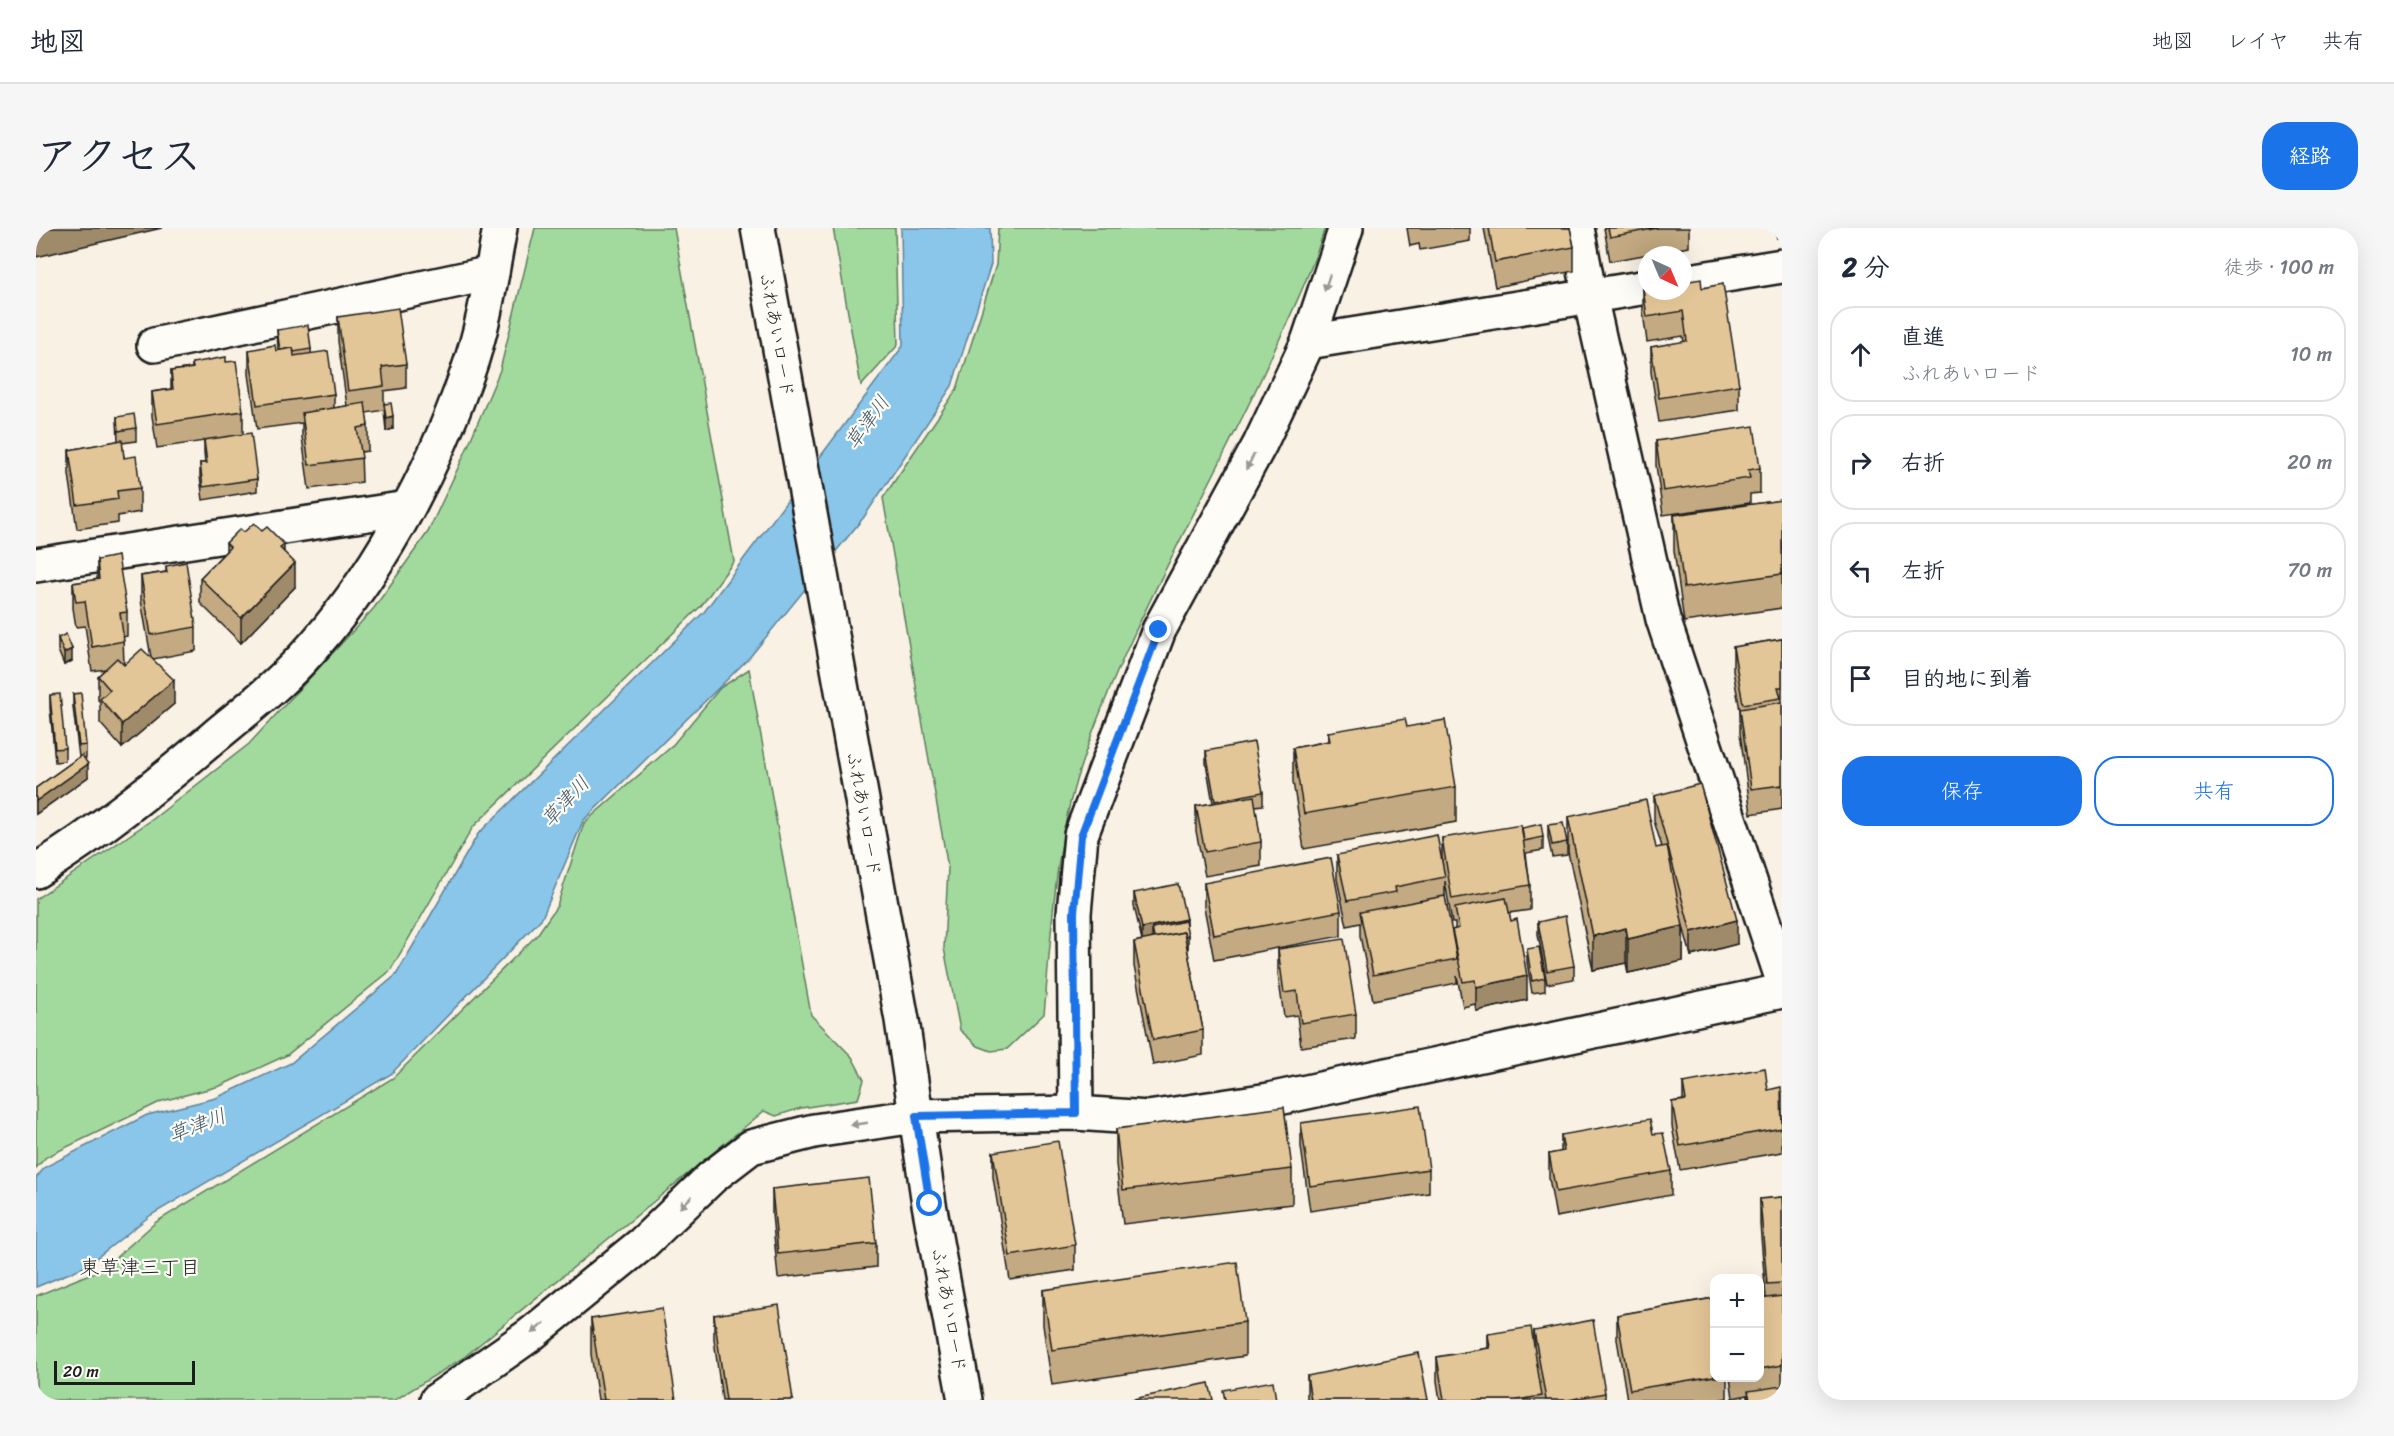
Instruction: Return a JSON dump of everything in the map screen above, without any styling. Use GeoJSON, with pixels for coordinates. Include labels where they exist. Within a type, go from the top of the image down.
{"type":"FeatureCollection","features":[{"type":"Feature","properties":{"kind":"street"},"geometry":{"type":"LineString","coordinates":[[36,871],[156,786],[258,700],[302,659],[377,560],[407,508],[444,432],[468,373],[485,313],[500,228]]}},
{"type":"Feature","properties":{"kind":"street","name":"ふれあいロード"},"geometry":{"type":"LineString","coordinates":[[758,228],[885,930],[965,1400]]}},
{"type":"Feature","properties":{"kind":"street"},"geometry":{"type":"LineString","coordinates":[[1076,1113],[1074,913],[1081,836],[1159,630],[1260,444],[1308,342],[1346,228]]}},
{"type":"Feature","properties":{"kind":"street"},"geometry":{"type":"LineString","coordinates":[[1577,228],[1590,297],[1663,619],[1782,978]]}},
{"type":"Feature","properties":{"kind":"street"},"geometry":{"type":"LineString","coordinates":[[1692,281],[1782,266]]}},
{"type":"Feature","properties":{"kind":"street"},"geometry":{"type":"LineString","coordinates":[[154,345],[492,273]]}},
{"type":"Feature","properties":{"kind":"street"},"geometry":{"type":"LineString","coordinates":[[1308,342],[1638,289]]}},
{"type":"Feature","properties":{"kind":"street"},"geometry":{"type":"LineString","coordinates":[[36,565],[407,508]]}},
{"type":"Feature","properties":{"kind":"street"},"geometry":{"type":"LineString","coordinates":[[437,1400],[530,1335],[643,1243],[712,1177],[751,1147],[814,1131],[916,1116],[1076,1113],[1148,1118],[1269,1100],[1782,991]]}},
{"type":"Feature","properties":{"kind":"green space"},"geometry":{"type":"Polygon","coordinates":[[[535,228],[674,228],[734,561],[701,606],[473,827],[390,971],[287,1055],[220,1086],[162,1101],[46,1157],[36,1168],[36,899],[153,819],[249,744],[374,608],[428,532],[465,453],[500,370],[535,228]]]}},
{"type":"Feature","properties":{"kind":"green space"},"geometry":{"type":"Polygon","coordinates":[[[833,228],[895,228],[898,345],[861,386],[833,228]]]}},
{"type":"Feature","properties":{"kind":"green space"},"geometry":{"type":"Polygon","coordinates":[[[998,228],[1325,228],[1306,281],[1267,366],[1143,614],[1099,716],[1080,768],[1071,798],[1059,859],[1044,1014],[1007,1049],[991,1051],[978,1046],[960,1030],[944,948],[948,868],[883,498],[957,389],[996,265],[998,228]]]}},
{"type":"Feature","properties":{"kind":"green space"},"geometry":{"type":"Polygon","coordinates":[[[749,669],[811,1015],[852,1057],[864,1080],[858,1099],[801,1108],[776,1116],[764,1111],[463,1358],[395,1400],[36,1400],[36,1296],[104,1268],[156,1222],[393,1078],[537,935],[557,906],[584,823],[671,747],[720,688],[749,669]]]}},
{"type":"Feature","properties":{"kind":"water","name":"草津川"},"geometry":{"type":"Polygon","coordinates":[[[901,228],[990,228],[991,264],[952,386],[864,517],[749,658],[583,821],[542,918],[391,1074],[151,1215],[86,1266],[36,1287],[36,1178],[45,1167],[147,1115],[216,1098],[291,1063],[396,975],[478,834],[704,612],[903,346],[901,228]]]}},
{"type":"Feature","properties":{"kind":"building"},"geometry":{"type":"Polygon","coordinates":[[[1489,228],[1570,228],[1574,247],[1495,262],[1489,228]]]}},
{"type":"Feature","properties":{"kind":"building"},"geometry":{"type":"Polygon","coordinates":[[[1608,228],[1658,228],[1610,237],[1608,228]]]}},
{"type":"Feature","properties":{"kind":"building"},"geometry":{"type":"Polygon","coordinates":[[[1701,279],[1702,288],[1723,284],[1739,385],[1659,398],[1651,347],[1687,341],[1683,311],[1647,317],[1645,300],[1692,300],[1692,280],[1701,279]]]}},
{"type":"Feature","properties":{"kind":"building"},"geometry":{"type":"Polygon","coordinates":[[[398,308],[406,364],[382,367],[384,386],[348,391],[338,317],[398,308]]]}},
{"type":"Feature","properties":{"kind":"building"},"geometry":{"type":"Polygon","coordinates":[[[308,325],[311,349],[294,352],[293,348],[280,350],[277,330],[308,325]]]}},
{"type":"Feature","properties":{"kind":"building"},"geometry":{"type":"Polygon","coordinates":[[[275,345],[276,351],[293,348],[294,356],[328,351],[334,394],[257,405],[249,350],[275,345]]]}},
{"type":"Feature","properties":{"kind":"building"},"geometry":{"type":"Polygon","coordinates":[[[226,357],[226,362],[236,361],[243,411],[157,424],[152,392],[173,389],[171,371],[193,368],[192,363],[226,357]]]}},
{"type":"Feature","properties":{"kind":"building"},"geometry":{"type":"Polygon","coordinates":[[[365,403],[368,426],[357,428],[362,458],[309,465],[302,413],[365,403]]]}},
{"type":"Feature","properties":{"kind":"building"},"geometry":{"type":"Polygon","coordinates":[[[391,403],[393,416],[386,418],[384,404],[391,403]]]}},
{"type":"Feature","properties":{"kind":"building"},"geometry":{"type":"Polygon","coordinates":[[[134,414],[136,428],[118,431],[117,417],[134,414]]]}},
{"type":"Feature","properties":{"kind":"building"},"geometry":{"type":"Polygon","coordinates":[[[1754,426],[1760,468],[1748,470],[1750,478],[1663,491],[1656,441],[1754,426]]]}},
{"type":"Feature","properties":{"kind":"building"},"geometry":{"type":"Polygon","coordinates":[[[251,433],[257,479],[203,487],[200,463],[207,463],[204,440],[251,433]]]}},
{"type":"Feature","properties":{"kind":"building"},"geometry":{"type":"Polygon","coordinates":[[[122,440],[124,458],[136,456],[140,488],[117,491],[118,499],[77,505],[69,450],[122,440]]]}},
{"type":"Feature","properties":{"kind":"building"},"geometry":{"type":"Polygon","coordinates":[[[1782,500],[1782,574],[1684,588],[1674,515],[1782,500]]]}},
{"type":"Feature","properties":{"kind":"building"},"geometry":{"type":"Polygon","coordinates":[[[254,523],[262,531],[267,527],[284,544],[280,548],[295,563],[241,618],[200,578],[230,547],[226,543],[240,529],[244,532],[254,523]]]}},
{"type":"Feature","properties":{"kind":"building"},"geometry":{"type":"Polygon","coordinates":[[[118,556],[127,612],[120,613],[124,641],[92,647],[85,601],[76,602],[73,583],[99,579],[97,560],[118,556]]]}},
{"type":"Feature","properties":{"kind":"building"},"geometry":{"type":"Polygon","coordinates":[[[186,562],[196,627],[151,635],[141,576],[167,572],[166,566],[186,562]]]}},
{"type":"Feature","properties":{"kind":"building"},"geometry":{"type":"Polygon","coordinates":[[[66,634],[72,649],[64,653],[58,638],[66,634]]]}},
{"type":"Feature","properties":{"kind":"building"},"geometry":{"type":"Polygon","coordinates":[[[1782,639],[1782,687],[1778,687],[1781,698],[1743,704],[1733,647],[1782,639]]]}},
{"type":"Feature","properties":{"kind":"building"},"geometry":{"type":"Polygon","coordinates":[[[142,649],[174,680],[122,724],[100,699],[110,690],[98,676],[117,658],[124,665],[142,649]]]}},
{"type":"Feature","properties":{"kind":"building"},"geometry":{"type":"Polygon","coordinates":[[[81,693],[86,745],[79,746],[73,694],[81,693]]]}},
{"type":"Feature","properties":{"kind":"building"},"geometry":{"type":"Polygon","coordinates":[[[60,694],[65,748],[55,749],[50,695],[60,694]]]}},
{"type":"Feature","properties":{"kind":"building"},"geometry":{"type":"Polygon","coordinates":[[[1782,702],[1782,785],[1751,789],[1740,709],[1782,702]]]}},
{"type":"Feature","properties":{"kind":"building"},"geometry":{"type":"Polygon","coordinates":[[[1405,719],[1407,727],[1445,720],[1456,787],[1304,814],[1293,748],[1330,741],[1328,732],[1405,719]]]}},
{"type":"Feature","properties":{"kind":"building"},"geometry":{"type":"Polygon","coordinates":[[[1254,742],[1263,792],[1215,801],[1206,751],[1254,742]]]}},
{"type":"Feature","properties":{"kind":"building"},"geometry":{"type":"Polygon","coordinates":[[[82,755],[88,764],[36,801],[36,788],[82,755]]]}},
{"type":"Feature","properties":{"kind":"building"},"geometry":{"type":"Polygon","coordinates":[[[1700,784],[1737,920],[1691,932],[1654,796],[1700,784]]]}},
{"type":"Feature","properties":{"kind":"building"},"geometry":{"type":"Polygon","coordinates":[[[1254,796],[1261,842],[1205,852],[1196,806],[1254,796]]]}},
{"type":"Feature","properties":{"kind":"building"},"geometry":{"type":"Polygon","coordinates":[[[1646,800],[1656,848],[1667,846],[1683,926],[1628,939],[1626,928],[1593,936],[1568,817],[1646,800]]]}},
{"type":"Feature","properties":{"kind":"building"},"geometry":{"type":"Polygon","coordinates":[[[1563,823],[1567,842],[1552,845],[1548,825],[1563,823]]]}},
{"type":"Feature","properties":{"kind":"building"},"geometry":{"type":"Polygon","coordinates":[[[1541,824],[1543,837],[1524,841],[1522,828],[1541,824]]]}},
{"type":"Feature","properties":{"kind":"building"},"geometry":{"type":"Polygon","coordinates":[[[1521,825],[1530,885],[1452,899],[1442,838],[1521,825]]]}},
{"type":"Feature","properties":{"kind":"building"},"geometry":{"type":"Polygon","coordinates":[[[1437,835],[1445,877],[1395,887],[1396,892],[1347,901],[1337,855],[1437,835]]]}},
{"type":"Feature","properties":{"kind":"building"},"geometry":{"type":"Polygon","coordinates":[[[1331,858],[1341,911],[1214,935],[1204,883],[1331,858]]]}},
{"type":"Feature","properties":{"kind":"building"},"geometry":{"type":"Polygon","coordinates":[[[1178,884],[1186,919],[1142,928],[1134,893],[1178,884]]]}},
{"type":"Feature","properties":{"kind":"building"},"geometry":{"type":"Polygon","coordinates":[[[1445,896],[1457,959],[1373,975],[1360,912],[1445,896]]]}},
{"type":"Feature","properties":{"kind":"building"},"geometry":{"type":"Polygon","coordinates":[[[1506,898],[1511,921],[1517,919],[1527,976],[1476,987],[1475,980],[1463,982],[1452,930],[1459,928],[1455,908],[1506,898]]]}},
{"type":"Feature","properties":{"kind":"building"},"geometry":{"type":"Polygon","coordinates":[[[1565,916],[1574,966],[1547,971],[1538,922],[1565,916]]]}},
{"type":"Feature","properties":{"kind":"building"},"geometry":{"type":"Polygon","coordinates":[[[1185,921],[1188,935],[1185,936],[1184,932],[1154,938],[1152,928],[1185,921]]]}},
{"type":"Feature","properties":{"kind":"building"},"geometry":{"type":"Polygon","coordinates":[[[1184,932],[1203,1030],[1153,1040],[1134,942],[1184,932]]]}},
{"type":"Feature","properties":{"kind":"building"},"geometry":{"type":"Polygon","coordinates":[[[1344,939],[1356,1014],[1301,1023],[1297,991],[1284,993],[1278,949],[1344,939]]]}},
{"type":"Feature","properties":{"kind":"building"},"geometry":{"type":"Polygon","coordinates":[[[1539,947],[1545,978],[1532,981],[1527,949],[1539,947]]]}},
{"type":"Feature","properties":{"kind":"building"},"geometry":{"type":"Polygon","coordinates":[[[1765,1068],[1768,1090],[1781,1087],[1782,1128],[1680,1146],[1672,1102],[1686,1100],[1683,1083],[1765,1068]]]}},
{"type":"Feature","properties":{"kind":"building"},"geometry":{"type":"Polygon","coordinates":[[[1420,1106],[1429,1169],[1310,1186],[1301,1123],[1420,1106]]]}},
{"type":"Feature","properties":{"kind":"building"},"geometry":{"type":"Polygon","coordinates":[[[1284,1107],[1292,1169],[1123,1190],[1116,1129],[1284,1107]]]}},
{"type":"Feature","properties":{"kind":"building"},"geometry":{"type":"Polygon","coordinates":[[[1650,1119],[1653,1134],[1663,1133],[1671,1171],[1556,1192],[1549,1154],[1564,1151],[1561,1135],[1650,1119]]]}},
{"type":"Feature","properties":{"kind":"building"},"geometry":{"type":"Polygon","coordinates":[[[1058,1141],[1075,1245],[1010,1256],[993,1152],[1058,1141]]]}},
{"type":"Feature","properties":{"kind":"building"},"geometry":{"type":"Polygon","coordinates":[[[869,1178],[876,1243],[778,1254],[772,1189],[869,1178]]]}},
{"type":"Feature","properties":{"kind":"building"},"geometry":{"type":"Polygon","coordinates":[[[1782,1197],[1782,1283],[1767,1284],[1760,1199],[1782,1197]]]}},
{"type":"Feature","properties":{"kind":"building"},"geometry":{"type":"Polygon","coordinates":[[[1237,1262],[1245,1322],[1052,1350],[1043,1290],[1237,1262]]]}},
{"type":"Feature","properties":{"kind":"building"},"geometry":{"type":"Polygon","coordinates":[[[1782,1296],[1782,1365],[1764,1368],[1764,1328],[1764,1298],[1782,1296]]]}},
{"type":"Feature","properties":{"kind":"building"},"geometry":{"type":"Polygon","coordinates":[[[1710,1299],[1710,1377],[1630,1390],[1617,1315],[1710,1299]]]}},
{"type":"Feature","properties":{"kind":"building"},"geometry":{"type":"Polygon","coordinates":[[[779,1305],[793,1400],[726,1400],[714,1315],[779,1305]]]}},
{"type":"Feature","properties":{"kind":"building"},"geometry":{"type":"Polygon","coordinates":[[[662,1308],[676,1400],[604,1400],[591,1319],[662,1308]]]}},
{"type":"Feature","properties":{"kind":"building"},"geometry":{"type":"Polygon","coordinates":[[[1593,1320],[1605,1393],[1568,1400],[1546,1400],[1534,1331],[1593,1320]]]}},
{"type":"Feature","properties":{"kind":"building"},"geometry":{"type":"Polygon","coordinates":[[[1531,1327],[1542,1396],[1516,1400],[1444,1400],[1437,1357],[1490,1348],[1488,1334],[1531,1327]]]}},
{"type":"Feature","properties":{"kind":"building"},"geometry":{"type":"Polygon","coordinates":[[[1419,1353],[1428,1400],[1311,1400],[1307,1376],[1419,1353]]]}},
{"type":"Feature","properties":{"kind":"building"},"geometry":{"type":"Polygon","coordinates":[[[1273,1381],[1276,1400],[1225,1400],[1223,1390],[1273,1381]]]}},
{"type":"Feature","properties":{"kind":"building"},"geometry":{"type":"Polygon","coordinates":[[[1209,1383],[1213,1400],[1129,1400],[1209,1383]]]}},
{"type":"Feature","properties":{"kind":"building"},"geometry":{"type":"Polygon","coordinates":[[[1782,1386],[1782,1400],[1750,1400],[1748,1391],[1782,1386]]]}},
{"type":"Feature","properties":{"kind":"district","name":"東草津三丁目"},"geometry":{"type":"Point","coordinates":[140,1267]}},
{"type":"Feature","properties":{"kind":"route"},"geometry":{"type":"LineString","coordinates":[[930,1204],[916,1116],[1076,1113],[1074,913],[1081,836],[1107,761],[1159,630]]}}]}
